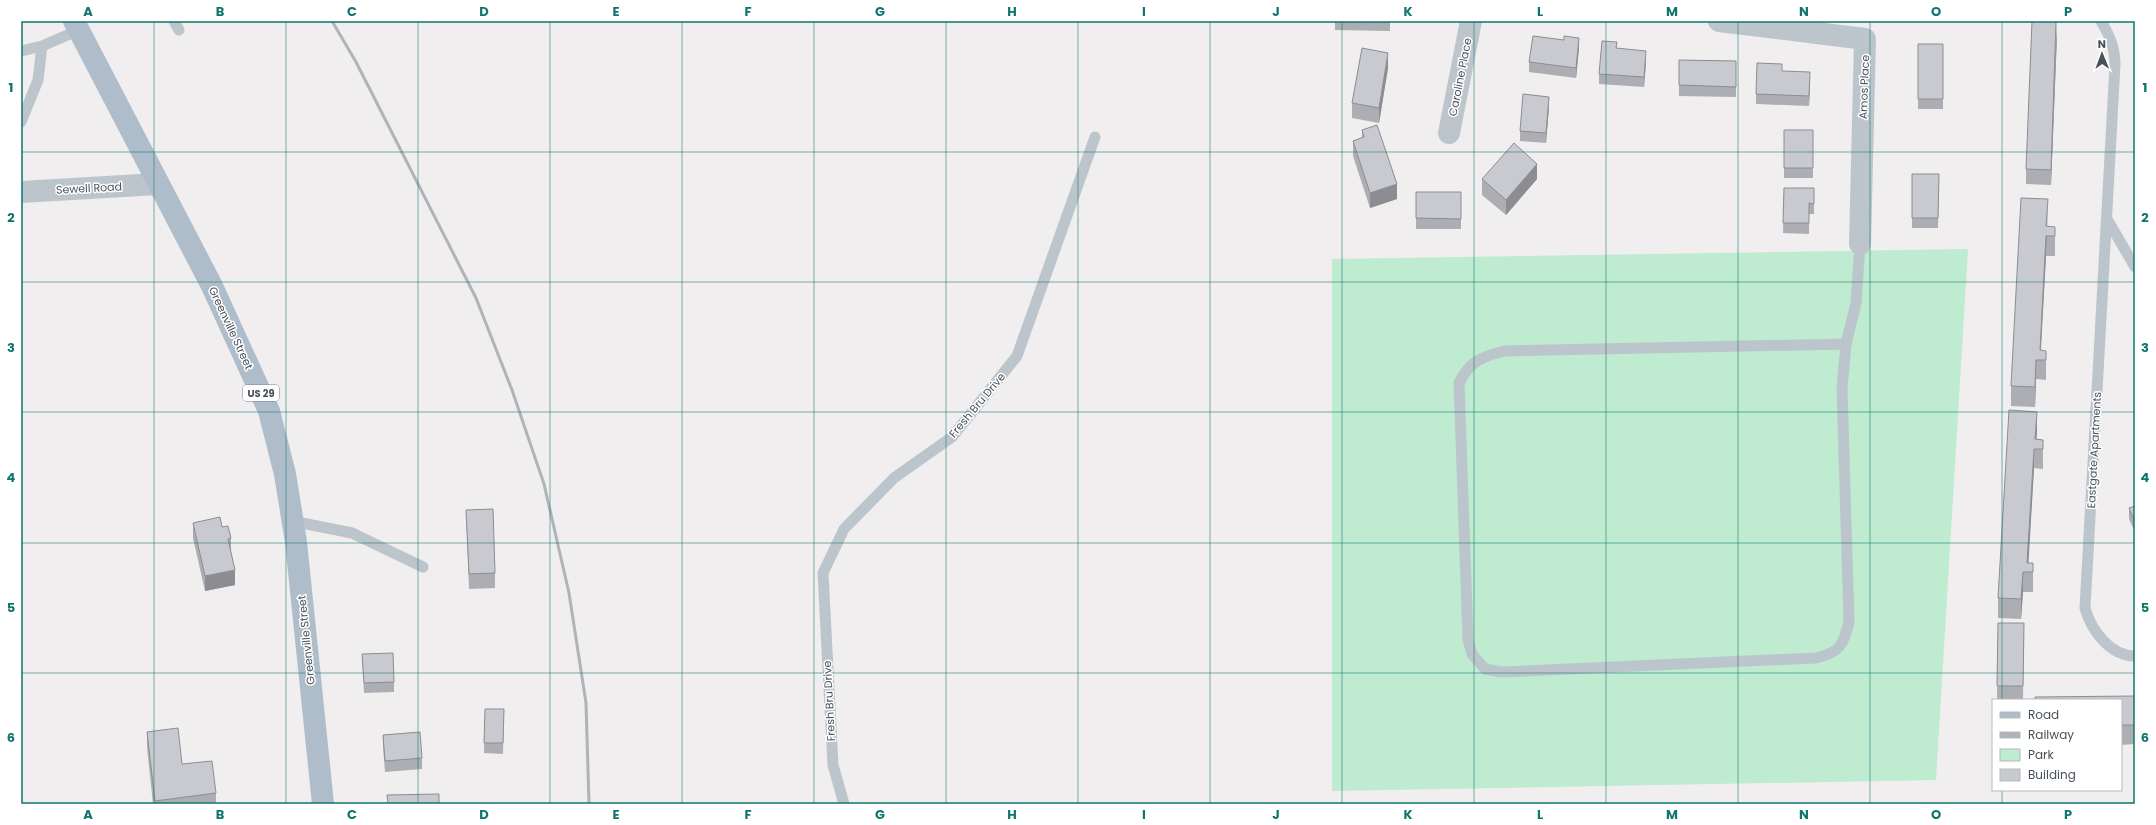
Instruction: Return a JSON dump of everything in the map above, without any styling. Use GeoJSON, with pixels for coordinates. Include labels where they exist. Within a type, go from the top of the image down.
{"type":"FeatureCollection","features":[{"type":"Feature","properties":{"kind":"main road","name":"Greenville Street"},"geometry":{"type":"LineString","coordinates":[[77,25],[212,286],[269,411],[284,474],[292,520],[323,804]]}},
{"type":"Feature","properties":{"kind":"street","name":"Caroline Place"},"geometry":{"type":"LineString","coordinates":[[1449,133],[1471,21]]}},
{"type":"Feature","properties":{"kind":"street"},"geometry":{"type":"LineString","coordinates":[[1719,21],[1760,23]]}},
{"type":"Feature","properties":{"kind":"street","name":"Amos Place"},"geometry":{"type":"LineString","coordinates":[[1760,23],[1865,39],[1860,244]]}},
{"type":"Feature","properties":{"kind":"street","name":"Sewell Road"},"geometry":{"type":"LineString","coordinates":[[21,192],[158,184]]}},
{"type":"Feature","properties":{"kind":"lane","name":"Eastgate Apartments"},"geometry":{"type":"LineString","coordinates":[[2101,21],[2109,35],[2115,52],[2085,608],[2088,620],[2095,631],[2105,641],[2116,651],[2129,656],[2135,656]]}},
{"type":"Feature","properties":{"kind":"lane"},"geometry":{"type":"LineString","coordinates":[[21,51],[42,46],[77,25]]}},
{"type":"Feature","properties":{"kind":"lane"},"geometry":{"type":"LineString","coordinates":[[21,122],[38,80],[42,46]]}},
{"type":"Feature","properties":{"kind":"lane","name":"Fresh Bru Drive"},"geometry":{"type":"LineString","coordinates":[[844,804],[833,765],[823,573],[844,529],[894,478],[952,437],[1017,356],[1095,137]]}},
{"type":"Feature","properties":{"kind":"lane"},"geometry":{"type":"LineString","coordinates":[[2107,218],[2135,267]]}},
{"type":"Feature","properties":{"kind":"lane"},"geometry":{"type":"LineString","coordinates":[[1846,344],[1504,351],[1481,357],[1465,371],[1459,383],[1468,639],[1472,654],[1486,669],[1501,672],[1816,658],[1832,654],[1844,641],[1850,622],[1842,388],[1846,344],[1856,303],[1860,244]]}},
{"type":"Feature","properties":{"kind":"lane"},"geometry":{"type":"LineString","coordinates":[[292,520],[352,532],[424,567]]}},
{"type":"Feature","properties":{"kind":"green space"},"geometry":{"type":"Polygon","coordinates":[[[1968,249],[1936,780],[1332,791],[1332,259],[1968,249]]]}},
{"type":"Feature","properties":{"kind":"building"},"geometry":{"type":"Polygon","coordinates":[[[2032,21],[2056,21],[2051,170],[2026,169],[2032,21]]]}},
{"type":"Feature","properties":{"kind":"building"},"geometry":{"type":"Polygon","coordinates":[[[1533,36],[1564,40],[1564,36],[1579,38],[1576,68],[1529,62],[1533,36]]]}},
{"type":"Feature","properties":{"kind":"building"},"geometry":{"type":"Polygon","coordinates":[[[1602,41],[1617,42],[1616,48],[1646,51],[1644,77],[1599,74],[1602,41]]]}},
{"type":"Feature","properties":{"kind":"building"},"geometry":{"type":"Polygon","coordinates":[[[1918,44],[1943,44],[1943,99],[1918,99],[1918,44]]]}},
{"type":"Feature","properties":{"kind":"building"},"geometry":{"type":"Polygon","coordinates":[[[1362,48],[1388,53],[1379,108],[1352,103],[1362,48]]]}},
{"type":"Feature","properties":{"kind":"building"},"geometry":{"type":"Polygon","coordinates":[[[1679,60],[1736,61],[1736,87],[1679,85],[1679,60]]]}},
{"type":"Feature","properties":{"kind":"building"},"geometry":{"type":"Polygon","coordinates":[[[1757,63],[1782,64],[1782,71],[1810,72],[1809,96],[1756,94],[1757,63]]]}},
{"type":"Feature","properties":{"kind":"building"},"geometry":{"type":"Polygon","coordinates":[[[1523,94],[1549,97],[1546,133],[1520,131],[1523,94]]]}},
{"type":"Feature","properties":{"kind":"building"},"geometry":{"type":"Polygon","coordinates":[[[1377,125],[1397,184],[1370,193],[1353,141],[1364,137],[1362,130],[1377,125]]]}},
{"type":"Feature","properties":{"kind":"building"},"geometry":{"type":"Polygon","coordinates":[[[1784,130],[1813,130],[1813,168],[1784,168],[1784,130]]]}},
{"type":"Feature","properties":{"kind":"building"},"geometry":{"type":"Polygon","coordinates":[[[1514,143],[1537,164],[1506,200],[1482,179],[1514,143]]]}},
{"type":"Feature","properties":{"kind":"building"},"geometry":{"type":"Polygon","coordinates":[[[1912,174],[1939,174],[1938,218],[1912,218],[1912,174]]]}},
{"type":"Feature","properties":{"kind":"building"},"geometry":{"type":"Polygon","coordinates":[[[1784,188],[1814,188],[1814,204],[1809,203],[1809,223],[1783,223],[1784,188]]]}},
{"type":"Feature","properties":{"kind":"building"},"geometry":{"type":"Polygon","coordinates":[[[1416,192],[1461,192],[1461,219],[1416,218],[1416,192]]]}},
{"type":"Feature","properties":{"kind":"building"},"geometry":{"type":"Polygon","coordinates":[[[2021,198],[2048,199],[2046,226],[2055,227],[2055,236],[2046,236],[2040,350],[2046,351],[2046,360],[2036,360],[2035,387],[2011,386],[2021,198]]]}},
{"type":"Feature","properties":{"kind":"building"},"geometry":{"type":"Polygon","coordinates":[[[2009,410],[2037,412],[2035,439],[2043,440],[2043,449],[2034,449],[2027,563],[2033,563],[2033,572],[2023,572],[2021,599],[1998,598],[2009,410]]]}},
{"type":"Feature","properties":{"kind":"building"},"geometry":{"type":"Polygon","coordinates":[[[2135,506],[2135,522],[2129,508],[2135,506]]]}},
{"type":"Feature","properties":{"kind":"building"},"geometry":{"type":"Polygon","coordinates":[[[493,509],[495,573],[469,574],[466,510],[493,509]]]}},
{"type":"Feature","properties":{"kind":"building"},"geometry":{"type":"Polygon","coordinates":[[[220,517],[222,527],[228,526],[231,538],[228,539],[235,570],[205,576],[193,523],[220,517]]]}},
{"type":"Feature","properties":{"kind":"building"},"geometry":{"type":"Polygon","coordinates":[[[1998,623],[2024,623],[2023,686],[1997,686],[1998,623]]]}},
{"type":"Feature","properties":{"kind":"building"},"geometry":{"type":"Polygon","coordinates":[[[393,653],[394,682],[364,683],[362,654],[393,653]]]}},
{"type":"Feature","properties":{"kind":"building"},"geometry":{"type":"Polygon","coordinates":[[[2135,696],[2135,725],[2122,725],[2122,699],[2035,699],[2035,697],[2135,696]]]}},
{"type":"Feature","properties":{"kind":"building"},"geometry":{"type":"Polygon","coordinates":[[[485,709],[504,709],[503,743],[484,743],[485,709]]]}},
{"type":"Feature","properties":{"kind":"building"},"geometry":{"type":"Polygon","coordinates":[[[178,728],[182,764],[212,761],[216,793],[155,801],[147,732],[178,728]]]}},
{"type":"Feature","properties":{"kind":"building"},"geometry":{"type":"Polygon","coordinates":[[[420,732],[422,758],[385,761],[383,735],[420,732]]]}},
{"type":"Feature","properties":{"kind":"building"},"geometry":{"type":"Polygon","coordinates":[[[439,794],[439,804],[388,804],[387,795],[439,794]]]}},
{"type":"Feature","properties":{"kind":"railway"},"geometry":{"type":"LineString","coordinates":[[332,21],[356,62],[476,298],[512,390],[544,484],[569,593],[586,703],[589,804]]}}]}
